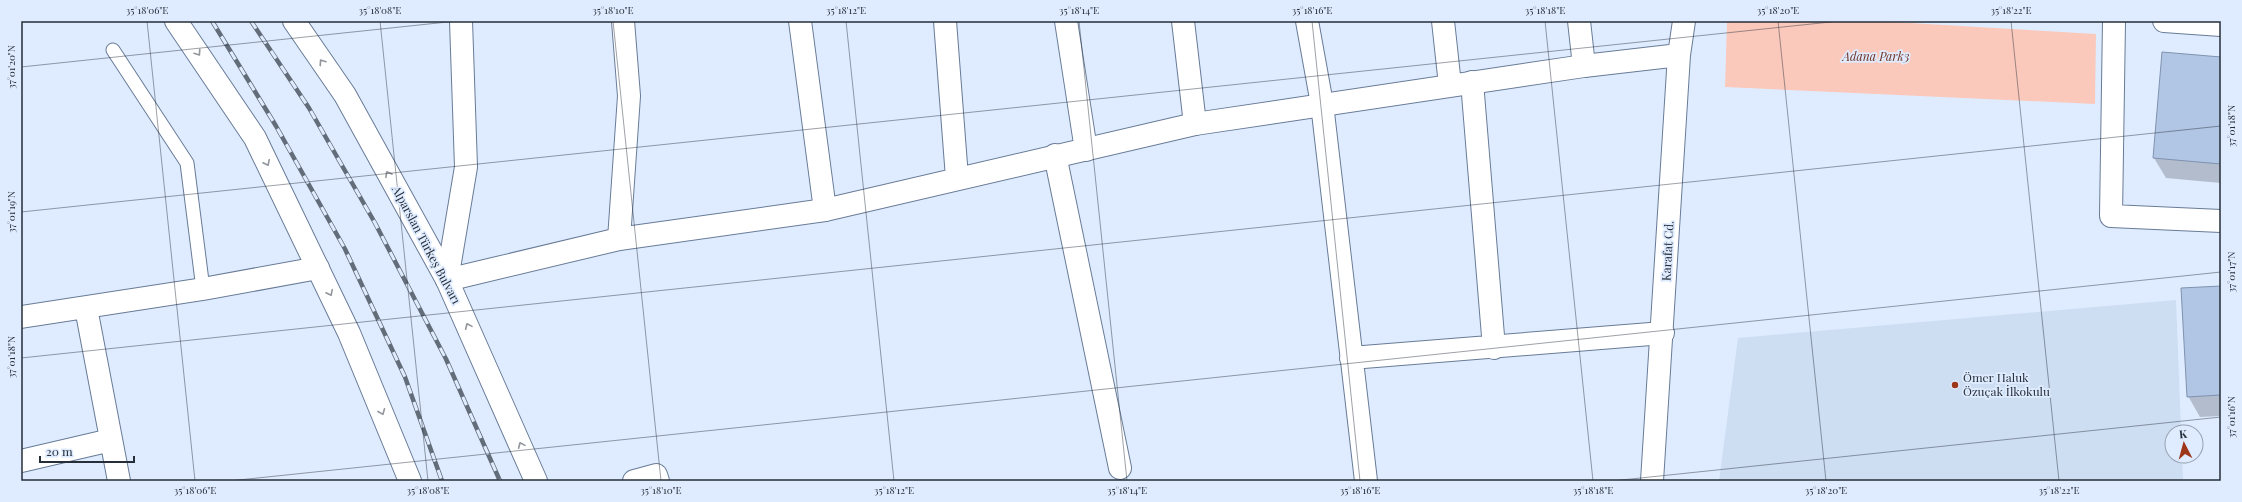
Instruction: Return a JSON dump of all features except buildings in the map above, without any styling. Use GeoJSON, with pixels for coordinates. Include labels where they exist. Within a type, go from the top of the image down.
{"type":"FeatureCollection","features":[{"type":"Feature","properties":{"kind":"street"},"geometry":{"type":"LineString","coordinates":[[176,21],[255,138],[349,333],[410,481]]}},
{"type":"Feature","properties":{"kind":"street","name":"Alparslan Türkeş Bulvarı"},"geometry":{"type":"LineString","coordinates":[[294,21],[344,95],[447,280],[536,481]]}},
{"type":"Feature","properties":{"kind":"street"},"geometry":{"type":"LineString","coordinates":[[461,21],[466,167],[447,280],[619,239],[825,210],[1055,155],[1086,150],[1195,124],[1450,85],[1584,66],[1679,55]]}},
{"type":"Feature","properties":{"kind":"street"},"geometry":{"type":"LineString","coordinates":[[619,239],[629,96],[624,21]]}},
{"type":"Feature","properties":{"kind":"street"},"geometry":{"type":"LineString","coordinates":[[800,21],[825,210]]}},
{"type":"Feature","properties":{"kind":"street"},"geometry":{"type":"LineString","coordinates":[[945,21],[957,178]]}},
{"type":"Feature","properties":{"kind":"street"},"geometry":{"type":"LineString","coordinates":[[1066,21],[1086,150]]}},
{"type":"Feature","properties":{"kind":"street"},"geometry":{"type":"LineString","coordinates":[[1183,21],[1195,124]]}},
{"type":"Feature","properties":{"kind":"street"},"geometry":{"type":"LineString","coordinates":[[1307,21],[1322,104],[1366,481]]}},
{"type":"Feature","properties":{"kind":"street"},"geometry":{"type":"LineString","coordinates":[[1443,21],[1450,85]]}},
{"type":"Feature","properties":{"kind":"street"},"geometry":{"type":"LineString","coordinates":[[1579,21],[1584,66]]}},
{"type":"Feature","properties":{"kind":"street","name":"Karafat Cd."},"geometry":{"type":"LineString","coordinates":[[1652,481],[1663,333],[1679,55],[1684,21]]}},
{"type":"Feature","properties":{"kind":"street"},"geometry":{"type":"LineString","coordinates":[[2114,21],[2111,216],[2221,220]]}},
{"type":"Feature","properties":{"kind":"street"},"geometry":{"type":"LineString","coordinates":[[2164,21],[2221,25]]}},
{"type":"Feature","properties":{"kind":"street"},"geometry":{"type":"LineString","coordinates":[[1472,82],[1494,348]]}},
{"type":"Feature","properties":{"kind":"street"},"geometry":{"type":"LineString","coordinates":[[1055,155],[1120,468]]}},
{"type":"Feature","properties":{"kind":"street"},"geometry":{"type":"LineString","coordinates":[[21,317],[202,289],[318,268]]}},
{"type":"Feature","properties":{"kind":"street"},"geometry":{"type":"LineString","coordinates":[[86,308],[119,481]]}},
{"type":"Feature","properties":{"kind":"street"},"geometry":{"type":"LineString","coordinates":[[1351,358],[1494,348],[1663,333]]}},
{"type":"Feature","properties":{"kind":"street"},"geometry":{"type":"LineString","coordinates":[[21,461],[111,440]]}},
{"type":"Feature","properties":{"kind":"street"},"geometry":{"type":"LineString","coordinates":[[634,481],[656,475],[658,481]]}},
{"type":"Feature","properties":{"kind":"lane"},"geometry":{"type":"LineString","coordinates":[[113,50],[187,163],[202,289]]}},
{"type":"Feature","properties":{"kind":"shaded area","name":"Ömer Haluk Özuçak İlkokulu"},"geometry":{"type":"Polygon","coordinates":[[[2176,300],[2181,424],[2164,424],[2164,464],[2182,464],[2183,481],[1719,481],[1738,338],[2176,300]]]}},
{"type":"Feature","properties":{"kind":"green space","name":"Adana Park3"},"geometry":{"type":"Polygon","coordinates":[[[1727,21],[1876,21],[2096,34],[2095,104],[1725,87],[1727,21]]]}},
{"type":"Feature","properties":{"kind":"railway"},"geometry":{"type":"LineString","coordinates":[[212,21],[276,126],[345,249],[405,377],[442,481]]}},
{"type":"Feature","properties":{"kind":"railway"},"geometry":{"type":"LineString","coordinates":[[251,21],[309,108],[375,223],[446,359],[500,481]]}},
{"type":"Feature","properties":{"kind":"place","name":"Ömer Haluk Özuçak İlkokulu"},"geometry":{"type":"Point","coordinates":[1955,385]}}]}
